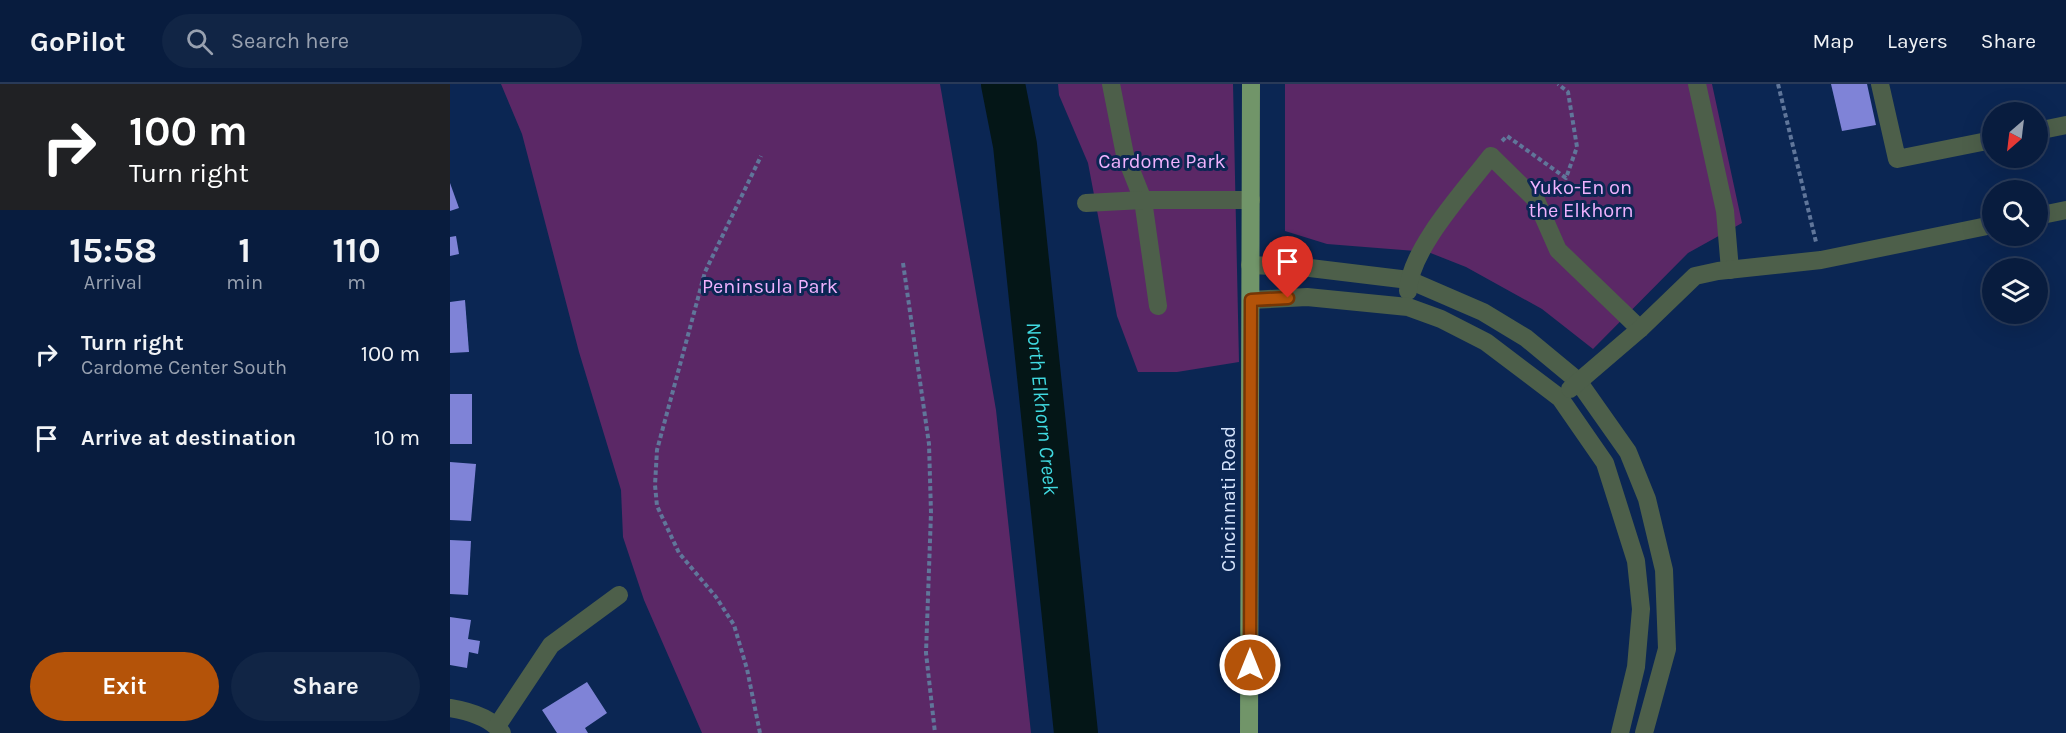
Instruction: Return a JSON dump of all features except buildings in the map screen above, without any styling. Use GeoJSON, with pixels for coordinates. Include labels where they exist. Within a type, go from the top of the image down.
{"type":"FeatureCollection","features":[{"type":"Feature","properties":{"kind":"main road","name":"Cincinnati Road"},"geometry":{"type":"LineString","coordinates":[[1249,733],[1251,84]]}},
{"type":"Feature","properties":{"kind":"street"},"geometry":{"type":"LineString","coordinates":[[1111,84],[1125,155],[1143,200],[1158,306]]}},
{"type":"Feature","properties":{"kind":"street"},"geometry":{"type":"LineString","coordinates":[[1697,84],[1725,212],[1730,270]]}},
{"type":"Feature","properties":{"kind":"street"},"geometry":{"type":"LineString","coordinates":[[1880,84],[1897,159],[1982,142]]}},
{"type":"Feature","properties":{"kind":"street"},"geometry":{"type":"LineString","coordinates":[[2048,129],[2066,125]]}},
{"type":"Feature","properties":{"kind":"street"},"geometry":{"type":"LineString","coordinates":[[1408,307],[1408,280],[1420,251],[1491,156],[1536,200],[1558,250],[1640,329]]}},
{"type":"Feature","properties":{"kind":"street"},"geometry":{"type":"LineString","coordinates":[[1086,204],[1143,200],[1251,200]]}},
{"type":"Feature","properties":{"kind":"street"},"geometry":{"type":"LineString","coordinates":[[2048,214],[2066,210]]}},
{"type":"Feature","properties":{"kind":"street"},"geometry":{"type":"LineString","coordinates":[[1560,398],[1640,329],[1695,276],[1821,260],[1982,227]]}},
{"type":"Feature","properties":{"kind":"street"},"geometry":{"type":"LineString","coordinates":[[1250,265],[1310,268],[1408,280],[1483,312],[1526,338],[1578,381],[1628,452],[1647,499],[1664,570],[1667,649],[1644,733]]}},
{"type":"Feature","properties":{"kind":"street"},"geometry":{"type":"LineString","coordinates":[[1251,300],[1307,297],[1408,307],[1441,319],[1486,342],[1560,398],[1605,463],[1636,561],[1640,621],[1636,667],[1620,733]]}},
{"type":"Feature","properties":{"kind":"street"},"geometry":{"type":"LineString","coordinates":[[450,708],[469,711],[499,729],[551,645],[619,595]]}},
{"type":"Feature","properties":{"kind":"path"},"geometry":{"type":"LineString","coordinates":[[1491,156],[1506,136],[1566,178],[1577,147],[1568,92],[1558,84]]}},
{"type":"Feature","properties":{"kind":"path"},"geometry":{"type":"LineString","coordinates":[[1778,84],[1821,260]]}},
{"type":"Feature","properties":{"kind":"path"},"geometry":{"type":"LineString","coordinates":[[760,733],[747,669],[735,626],[716,597],[679,553],[657,506],[655,485],[657,450],[705,272],[761,156]]}},
{"type":"Feature","properties":{"kind":"path"},"geometry":{"type":"LineString","coordinates":[[903,263],[929,444],[931,513],[927,652],[935,733]]}},
{"type":"Feature","properties":{"kind":"green space","name":"Peninsula Park"},"geometry":{"type":"Polygon","coordinates":[[[501,84],[940,84],[996,410],[1031,733],[702,733],[644,600],[623,537],[621,490],[579,352],[522,134],[501,84]]]}},
{"type":"Feature","properties":{"kind":"green space","name":"Cardome Park"},"geometry":{"type":"Polygon","coordinates":[[[1058,84],[1233,84],[1239,362],[1177,372],[1138,372],[1117,316],[1088,163],[1059,95],[1058,84]]]}},
{"type":"Feature","properties":{"kind":"green space","name":"Yuko-En on the Elkhorn"},"geometry":{"type":"Polygon","coordinates":[[[1285,84],[1712,84],[1742,223],[1688,253],[1593,349],[1542,309],[1466,267],[1428,252],[1327,244],[1285,231],[1285,84]]]}},
{"type":"Feature","properties":{"kind":"waterway","name":"North Elkhorn Creek"},"geometry":{"type":"LineString","coordinates":[[1003,84],[1015,145],[1076,733]]}},
{"type":"Feature","properties":{"kind":"route"},"geometry":{"type":"LineString","coordinates":[[1250,665],[1251,300],[1288,298]]}}]}
